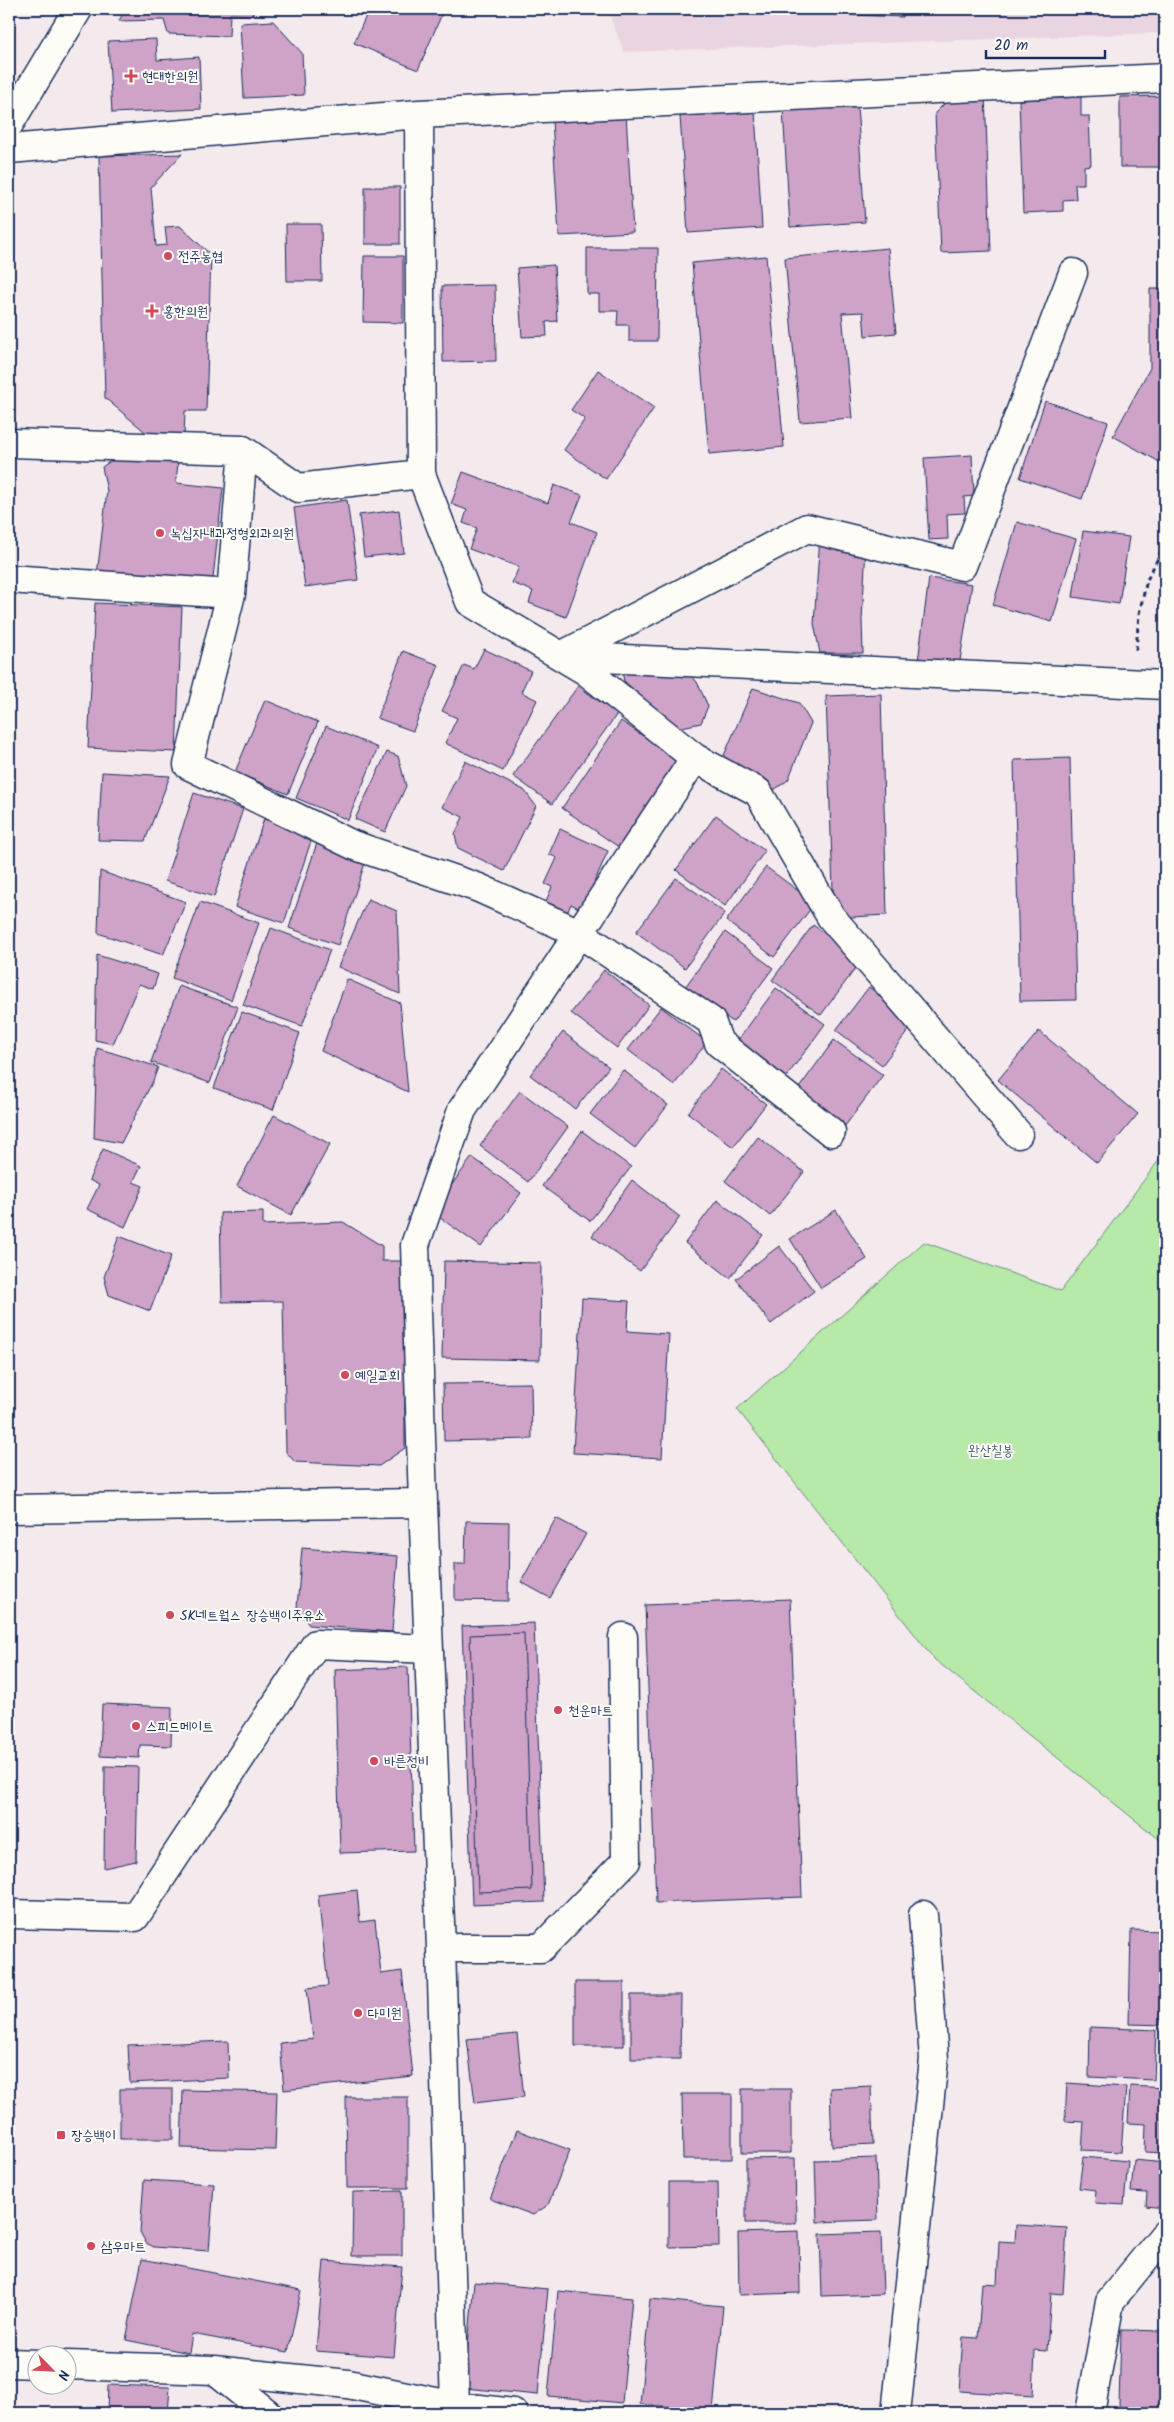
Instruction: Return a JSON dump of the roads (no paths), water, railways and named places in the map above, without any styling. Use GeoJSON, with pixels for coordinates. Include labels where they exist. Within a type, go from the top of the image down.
{"type":"FeatureCollection","features":[{"type":"Feature","properties":{"kind":"street"},"geometry":{"type":"LineString","coordinates":[[9,124],[78,9]]}},
{"type":"Feature","properties":{"kind":"street"},"geometry":{"type":"LineString","coordinates":[[9,149],[419,114],[1165,78]]}},
{"type":"Feature","properties":{"kind":"street"},"geometry":{"type":"LineString","coordinates":[[419,114],[421,474],[470,602],[586,671],[695,758],[758,792],[831,917],[1018,1134]]}},
{"type":"Feature","properties":{"kind":"street"},"geometry":{"type":"LineString","coordinates":[[561,656],[807,528],[962,566],[1072,273]]}},
{"type":"Feature","properties":{"kind":"street"},"geometry":{"type":"LineString","coordinates":[[9,443],[243,450],[298,488],[421,474]]}},
{"type":"Feature","properties":{"kind":"street"},"geometry":{"type":"LineString","coordinates":[[243,450],[231,594],[188,765],[353,845],[479,888],[579,933],[712,1021],[719,1043],[831,1132]]}},
{"type":"Feature","properties":{"kind":"street"},"geometry":{"type":"LineString","coordinates":[[9,579],[231,594]]}},
{"type":"Feature","properties":{"kind":"street"},"geometry":{"type":"LineString","coordinates":[[561,656],[1165,685]]}},
{"type":"Feature","properties":{"kind":"street"},"geometry":{"type":"LineString","coordinates":[[455,2406],[441,1948],[423,1503],[415,1245],[462,1110],[695,758]]}},
{"type":"Feature","properties":{"kind":"street"},"geometry":{"type":"LineString","coordinates":[[9,1509],[423,1503]]}},
{"type":"Feature","properties":{"kind":"street"},"geometry":{"type":"LineString","coordinates":[[441,1948],[540,1948],[626,1861],[623,1637]]}},
{"type":"Feature","properties":{"kind":"street"},"geometry":{"type":"LineString","coordinates":[[9,1914],[135,1917],[316,1644],[429,1649]]}},
{"type":"Feature","properties":{"kind":"street"},"geometry":{"type":"LineString","coordinates":[[896,2413],[934,2060],[923,1914]]}},
{"type":"Feature","properties":{"kind":"street"},"geometry":{"type":"LineString","coordinates":[[1090,2413],[1110,2301],[1165,2234]]}},
{"type":"Feature","properties":{"kind":"street"},"geometry":{"type":"LineString","coordinates":[[9,2363],[28,2364]]}},
{"type":"Feature","properties":{"kind":"street"},"geometry":{"type":"LineString","coordinates":[[78,2365],[214,2370],[348,2384],[455,2406],[513,2413]]}},
{"type":"Feature","properties":{"kind":"street"},"geometry":{"type":"LineString","coordinates":[[214,2370],[267,2413]]}},
{"type":"Feature","properties":{"kind":"place","name":"현대한의원"},"geometry":{"type":"Point","coordinates":[131,76]}},
{"type":"Feature","properties":{"kind":"place","name":"전주농협"},"geometry":{"type":"Point","coordinates":[168,256]}},
{"type":"Feature","properties":{"kind":"place","name":"홍한의원"},"geometry":{"type":"Point","coordinates":[152,311]}},
{"type":"Feature","properties":{"kind":"place","name":"녹십자내과정형외과의원"},"geometry":{"type":"Point","coordinates":[160,533]}},
{"type":"Feature","properties":{"kind":"place","name":"예일교회"},"geometry":{"type":"Point","coordinates":[345,1375]}},
{"type":"Feature","properties":{"kind":"place","name":"SK네트웤스 장승백이주유소"},"geometry":{"type":"Point","coordinates":[170,1615]}},
{"type":"Feature","properties":{"kind":"place","name":"천운마트"},"geometry":{"type":"Point","coordinates":[558,1710]}},
{"type":"Feature","properties":{"kind":"place","name":"스피드메이트"},"geometry":{"type":"Point","coordinates":[136,1726]}},
{"type":"Feature","properties":{"kind":"place","name":"바른정비"},"geometry":{"type":"Point","coordinates":[374,1761]}},
{"type":"Feature","properties":{"kind":"place","name":"다미원"},"geometry":{"type":"Point","coordinates":[358,2013]}},
{"type":"Feature","properties":{"kind":"place","name":"장승백이"},"geometry":{"type":"Point","coordinates":[61,2135]}},
{"type":"Feature","properties":{"kind":"place","name":"삼우마트"},"geometry":{"type":"Point","coordinates":[91,2246]}},
{"type":"Feature","properties":{"kind":"park label","name":"완산칠봉"},"geometry":{"type":"Point","coordinates":[991,1450]}}]}
